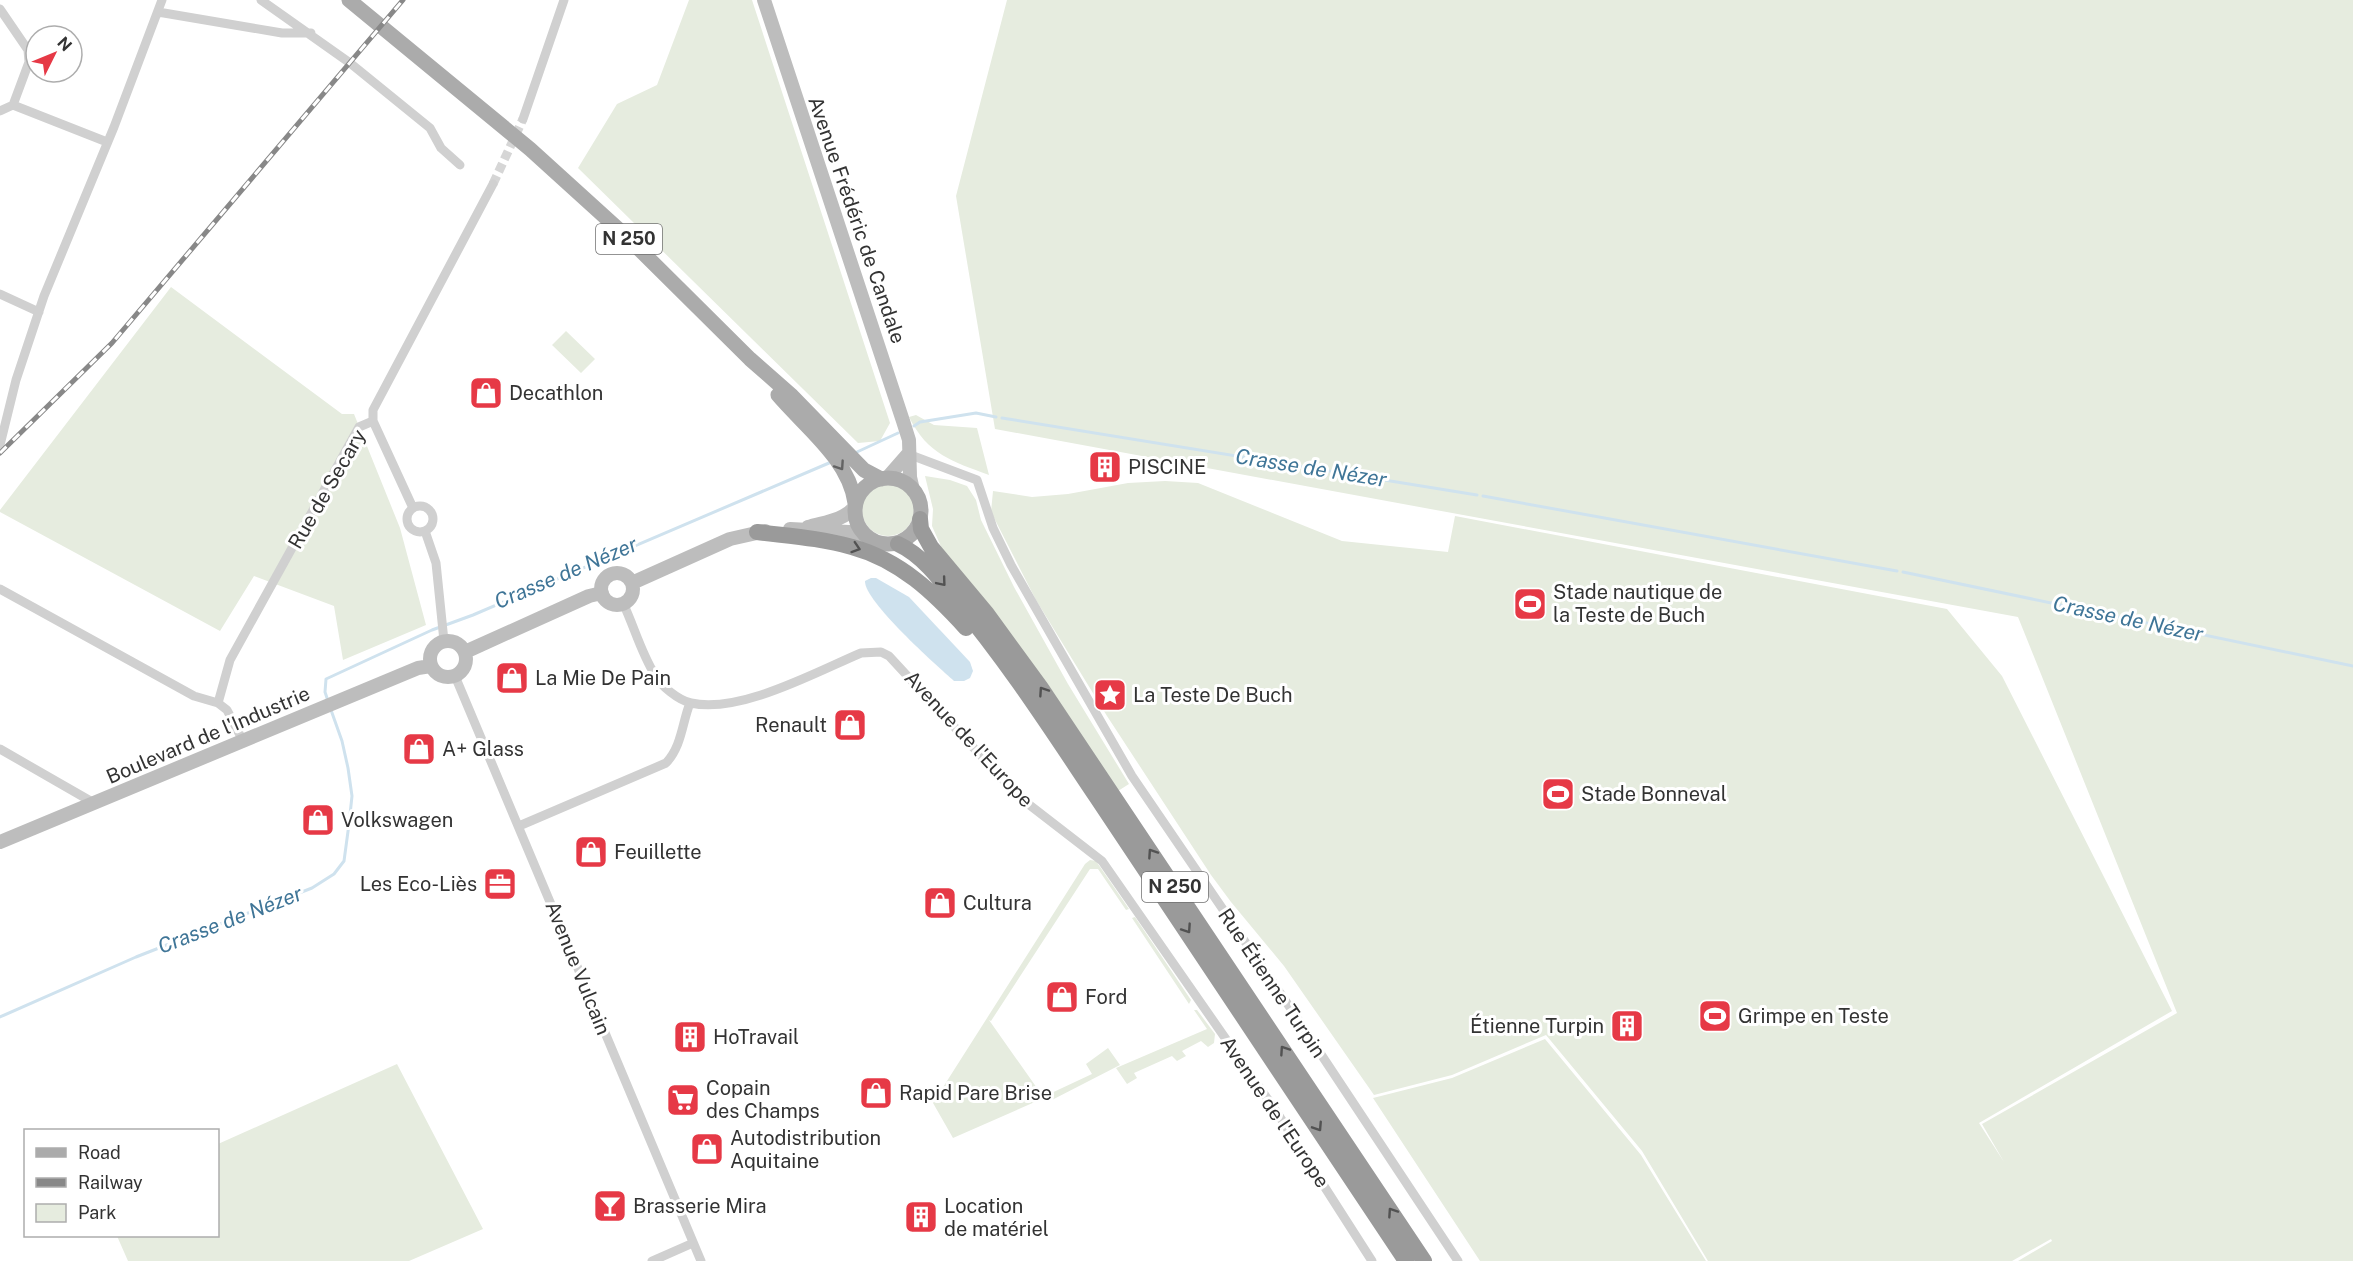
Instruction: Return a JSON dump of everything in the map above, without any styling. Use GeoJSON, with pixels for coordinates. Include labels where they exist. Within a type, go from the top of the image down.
{"type":"FeatureCollection","features":[{"type":"Feature","properties":{"kind":"highway","name":"N 250"},"geometry":{"type":"LineString","coordinates":[[920,519],[926,539],[987,614],[1041,688],[1424,1261]]}},
{"type":"Feature","properties":{"kind":"highway","name":"N 250"},"geometry":{"type":"LineString","coordinates":[[757,532],[826,540],[854,547],[894,565],[927,588],[951,611],[996,663],[1101,803]]}},
{"type":"Feature","properties":{"kind":"highway","name":"N 250"},"geometry":{"type":"LineString","coordinates":[[898,543],[918,557],[975,623],[1029,696],[1187,928],[1406,1261]]}},
{"type":"Feature","properties":{"kind":"main road","name":"N 250"},"geometry":{"type":"LineString","coordinates":[[349,0],[530,149],[627,237],[750,359],[792,396],[864,470],[884,478],[902,481],[913,490],[919,502],[920,519]]}},
{"type":"Feature","properties":{"kind":"main road","name":"N 250"},"geometry":{"type":"LineString","coordinates":[[750,359],[796,416],[834,457],[849,480],[855,505],[856,522],[868,537],[876,542],[898,543]]}},
{"type":"Feature","properties":{"kind":"main road"},"geometry":{"type":"LineString","coordinates":[[855,505],[865,487],[884,478]]}},
{"type":"Feature","properties":{"kind":"main road"},"geometry":{"type":"LineString","coordinates":[[898,543],[908,538],[916,530],[920,519]]}},
{"type":"Feature","properties":{"kind":"street"},"geometry":{"type":"LineString","coordinates":[[0,445],[2,428],[16,380],[60,253],[107,142],[162,0]]}},
{"type":"Feature","properties":{"kind":"street"},"geometry":{"type":"LineString","coordinates":[[261,0],[310,33],[430,128],[441,148],[460,165]]}},
{"type":"Feature","properties":{"kind":"street"},"geometry":{"type":"LineString","coordinates":[[523,119],[564,0]]}},
{"type":"Feature","properties":{"kind":"street","name":"Avenue Frédéric de Candale"},"geometry":{"type":"LineString","coordinates":[[764,0],[909,440],[908,454],[913,490]]}},
{"type":"Feature","properties":{"kind":"street"},"geometry":{"type":"LineString","coordinates":[[0,9],[28,50],[29,62],[13,105],[0,111]]}},
{"type":"Feature","properties":{"kind":"street"},"geometry":{"type":"LineString","coordinates":[[158,12],[282,33],[310,33]]}},
{"type":"Feature","properties":{"kind":"street"},"geometry":{"type":"LineString","coordinates":[[13,105],[107,142]]}},
{"type":"Feature","properties":{"kind":"street","name":"Rue de Secary"},"geometry":{"type":"LineString","coordinates":[[218,703],[235,650],[359,427],[372,420],[377,402],[493,184]]}},
{"type":"Feature","properties":{"kind":"street"},"geometry":{"type":"LineString","coordinates":[[0,294],[39,312]]}},
{"type":"Feature","properties":{"kind":"street"},"geometry":{"type":"LineString","coordinates":[[372,420],[413,508]]}},
{"type":"Feature","properties":{"kind":"street"},"geometry":{"type":"LineString","coordinates":[[884,478],[908,454]]}},
{"type":"Feature","properties":{"kind":"street","name":"Rue Étienne Turpin"},"geometry":{"type":"LineString","coordinates":[[908,454],[977,480],[993,528],[1011,565],[1132,776],[1291,1009],[1458,1261]]}},
{"type":"Feature","properties":{"kind":"street"},"geometry":{"type":"LineString","coordinates":[[801,529],[840,519],[848,514],[855,505]]}},
{"type":"Feature","properties":{"kind":"street"},"geometry":{"type":"LineString","coordinates":[[421,506],[430,512],[432,523],[425,531],[416,532],[409,527],[408,514],[413,508],[421,506]]}},
{"type":"Feature","properties":{"kind":"street"},"geometry":{"type":"LineString","coordinates":[[632,583],[709,547],[757,532],[801,529],[849,532],[868,537]]}},
{"type":"Feature","properties":{"kind":"street"},"geometry":{"type":"LineString","coordinates":[[425,531],[436,563],[443,630],[433,648],[431,666],[439,675],[455,676],[464,669],[465,652],[443,630]]}},
{"type":"Feature","properties":{"kind":"street"},"geometry":{"type":"LineString","coordinates":[[615,573],[625,575],[632,583],[632,592],[623,603],[608,602],[602,593],[605,578],[615,573]]}},
{"type":"Feature","properties":{"kind":"street"},"geometry":{"type":"LineString","coordinates":[[0,590],[194,696],[218,703],[227,710],[243,741]]}},
{"type":"Feature","properties":{"kind":"street"},"geometry":{"type":"LineString","coordinates":[[465,652],[589,596],[602,593]]}},
{"type":"Feature","properties":{"kind":"street"},"geometry":{"type":"LineString","coordinates":[[519,826],[666,763],[673,756],[690,703],[666,688],[655,676],[623,603]]}},
{"type":"Feature","properties":{"kind":"street","name":"Avenue de l'Europe"},"geometry":{"type":"LineString","coordinates":[[690,703],[730,702],[753,698],[861,653],[881,652],[889,656],[1018,796],[1102,861],[1276,1111],[1372,1261]]}},
{"type":"Feature","properties":{"kind":"street","name":"Boulevard de l'Industrie"},"geometry":{"type":"LineString","coordinates":[[0,842],[418,668],[431,666]]}},
{"type":"Feature","properties":{"kind":"street","name":"Avenue Vulcain"},"geometry":{"type":"LineString","coordinates":[[455,676],[701,1261]]}},
{"type":"Feature","properties":{"kind":"street"},"geometry":{"type":"LineString","coordinates":[[0,749],[94,803]]}},
{"type":"Feature","properties":{"kind":"street"},"geometry":{"type":"LineString","coordinates":[[652,1261],[693,1243]]}},
{"type":"Feature","properties":{"kind":"green space"},"geometry":{"type":"Polygon","coordinates":[[[689,0],[752,0],[890,423],[880,441],[858,443],[578,168],[617,104],[657,85],[689,0]]]}},
{"type":"Feature","properties":{"kind":"green space"},"geometry":{"type":"Polygon","coordinates":[[[1007,0],[2353,0],[2353,1261],[2018,1261],[2052,1241],[2051,1239],[2012,1261],[1708,1261],[1642,1151],[1546,1035],[1452,1075],[1374,1095],[1284,966],[1211,875],[1107,716],[1036,600],[991,512],[993,491],[1032,497],[1068,494],[1128,483],[1165,481],[1198,483],[1342,541],[1448,552],[1455,516],[1947,609],[2002,676],[2172,1011],[1979,1123],[2004,1162],[1982,1124],[2177,1013],[2018,617],[995,429],[956,196],[1007,0]]]}},
{"type":"Feature","properties":{"kind":"green space"},"geometry":{"type":"Polygon","coordinates":[[[171,287],[342,414],[354,414],[400,528],[426,625],[343,660],[334,606],[254,576],[220,631],[0,512],[171,287]]]}},
{"type":"Feature","properties":{"kind":"green space"},"geometry":{"type":"Polygon","coordinates":[[[566,331],[595,359],[581,373],[552,345],[566,331]]]}},
{"type":"Feature","properties":{"kind":"green space"},"geometry":{"type":"Polygon","coordinates":[[[916,415],[934,425],[977,428],[989,475],[952,461],[933,448],[916,430],[909,417],[916,415]]]}},
{"type":"Feature","properties":{"kind":"green space"},"geometry":{"type":"Polygon","coordinates":[[[925,476],[950,480],[967,486],[976,500],[981,520],[1014,587],[1068,684],[1129,784],[1118,791],[943,551],[932,526],[933,509],[925,476]]]}},
{"type":"Feature","properties":{"kind":"green space"},"geometry":{"type":"Polygon","coordinates":[[[883,484],[893,484],[907,491],[914,510],[907,529],[893,536],[883,536],[873,532],[866,525],[862,515],[862,505],[866,495],[873,488],[883,484]]]}},
{"type":"Feature","properties":{"kind":"green space"},"geometry":{"type":"Polygon","coordinates":[[[1090,860],[1096,861],[1129,909],[1126,910],[1098,869],[1090,869],[991,1021],[989,1020],[1044,1098],[953,1138],[933,1103],[1085,864],[1090,860]]]}},
{"type":"Feature","properties":{"kind":"green space"},"geometry":{"type":"Polygon","coordinates":[[[1135,917],[1191,1000],[1189,1004],[1132,918],[1135,917]]]}},
{"type":"Feature","properties":{"kind":"green space"},"geometry":{"type":"Polygon","coordinates":[[[1194,1010],[1197,1010],[1215,1034],[1214,1043],[1208,1047],[1201,1041],[1182,1051],[1186,1056],[1177,1061],[1172,1056],[1134,1073],[1137,1078],[1127,1084],[1116,1068],[1207,1029],[1194,1010]]]}},
{"type":"Feature","properties":{"kind":"green space"},"geometry":{"type":"Polygon","coordinates":[[[1545,1039],[1641,1155],[1706,1261],[1480,1261],[1373,1098],[1452,1078],[1545,1039]]]}},
{"type":"Feature","properties":{"kind":"green space"},"geometry":{"type":"Polygon","coordinates":[[[1108,1048],[1120,1065],[1048,1102],[1045,1096],[1092,1074],[1086,1064],[1108,1048]]]}},
{"type":"Feature","properties":{"kind":"green space"},"geometry":{"type":"Polygon","coordinates":[[[397,1064],[483,1229],[409,1261],[128,1261],[117,1237],[219,1237],[219,1144],[397,1064]]]}},
{"type":"Feature","properties":{"kind":"water"},"geometry":{"type":"Polygon","coordinates":[[[876,578],[909,597],[970,662],[973,671],[970,678],[964,681],[954,681],[902,632],[876,603],[868,590],[865,581],[876,578]]]}},
{"type":"Feature","properties":{"kind":"waterway","name":"Crasse de Nézer"},"geometry":{"type":"LineString","coordinates":[[914,426],[920,422],[976,413],[996,417]]}},
{"type":"Feature","properties":{"kind":"waterway","name":"Crasse de Nézer"},"geometry":{"type":"LineString","coordinates":[[1002,418],[1477,495]]}},
{"type":"Feature","properties":{"kind":"waterway","name":"Crasse de Nézer"},"geometry":{"type":"LineString","coordinates":[[857,452],[898,433]]}},
{"type":"Feature","properties":{"kind":"waterway","name":"Crasse de Nézer"},"geometry":{"type":"LineString","coordinates":[[328,701],[325,692],[326,679],[432,630],[473,615],[829,463]]}},
{"type":"Feature","properties":{"kind":"waterway","name":"Crasse de Nézer"},"geometry":{"type":"LineString","coordinates":[[1483,496],[1897,571]]}},
{"type":"Feature","properties":{"kind":"waterway","name":"Crasse de Nézer"},"geometry":{"type":"LineString","coordinates":[[1903,572],[2353,666]]}},
{"type":"Feature","properties":{"kind":"waterway","name":"Crasse de Nézer"},"geometry":{"type":"LineString","coordinates":[[0,1017],[136,957],[312,888],[334,874],[344,861],[352,796],[342,741],[331,710]]}},
{"type":"Feature","properties":{"kind":"tunnel"},"geometry":{"type":"LineString","coordinates":[[493,184],[523,119]]}},
{"type":"Feature","properties":{"kind":"railway"},"geometry":{"type":"LineString","coordinates":[[0,453],[112,343],[403,0]]}},
{"type":"Feature","properties":{"kind":"place","name":"Decathlon"},"geometry":{"type":"Point","coordinates":[486,393]}},
{"type":"Feature","properties":{"kind":"place","name":"PISCINE"},"geometry":{"type":"Point","coordinates":[1105,467]}},
{"type":"Feature","properties":{"kind":"place","name":"Stade nautique de la Teste de Buch"},"geometry":{"type":"Point","coordinates":[1530,604]}},
{"type":"Feature","properties":{"kind":"place","name":"La Mie De Pain"},"geometry":{"type":"Point","coordinates":[512,678]}},
{"type":"Feature","properties":{"kind":"place","name":"La Teste De Buch"},"geometry":{"type":"Point","coordinates":[1110,695]}},
{"type":"Feature","properties":{"kind":"place","name":"Renault"},"geometry":{"type":"Point","coordinates":[850,725]}},
{"type":"Feature","properties":{"kind":"place","name":"A+ Glass"},"geometry":{"type":"Point","coordinates":[419,749]}},
{"type":"Feature","properties":{"kind":"place","name":"Stade Bonneval"},"geometry":{"type":"Point","coordinates":[1558,794]}},
{"type":"Feature","properties":{"kind":"place","name":"Volkswagen"},"geometry":{"type":"Point","coordinates":[318,820]}},
{"type":"Feature","properties":{"kind":"place","name":"Feuillette"},"geometry":{"type":"Point","coordinates":[591,852]}},
{"type":"Feature","properties":{"kind":"place","name":"Les Eco-Liès"},"geometry":{"type":"Point","coordinates":[500,884]}},
{"type":"Feature","properties":{"kind":"place","name":"Cultura"},"geometry":{"type":"Point","coordinates":[940,903]}},
{"type":"Feature","properties":{"kind":"place","name":"Ford"},"geometry":{"type":"Point","coordinates":[1062,997]}},
{"type":"Feature","properties":{"kind":"place","name":"Grimpe en Teste"},"geometry":{"type":"Point","coordinates":[1715,1016]}},
{"type":"Feature","properties":{"kind":"place","name":"Étienne Turpin"},"geometry":{"type":"Point","coordinates":[1627,1026]}},
{"type":"Feature","properties":{"kind":"place","name":"HoTravail"},"geometry":{"type":"Point","coordinates":[690,1037]}},
{"type":"Feature","properties":{"kind":"place","name":"Rapid Pare Brise"},"geometry":{"type":"Point","coordinates":[876,1093]}},
{"type":"Feature","properties":{"kind":"place","name":"Copain des Champs"},"geometry":{"type":"Point","coordinates":[683,1100]}},
{"type":"Feature","properties":{"kind":"place","name":"Autodistribution Aquitaine"},"geometry":{"type":"Point","coordinates":[707,1149]}},
{"type":"Feature","properties":{"kind":"place","name":"Brasserie Mira"},"geometry":{"type":"Point","coordinates":[610,1206]}},
{"type":"Feature","properties":{"kind":"place","name":"Location de matériel"},"geometry":{"type":"Point","coordinates":[921,1217]}}]}
